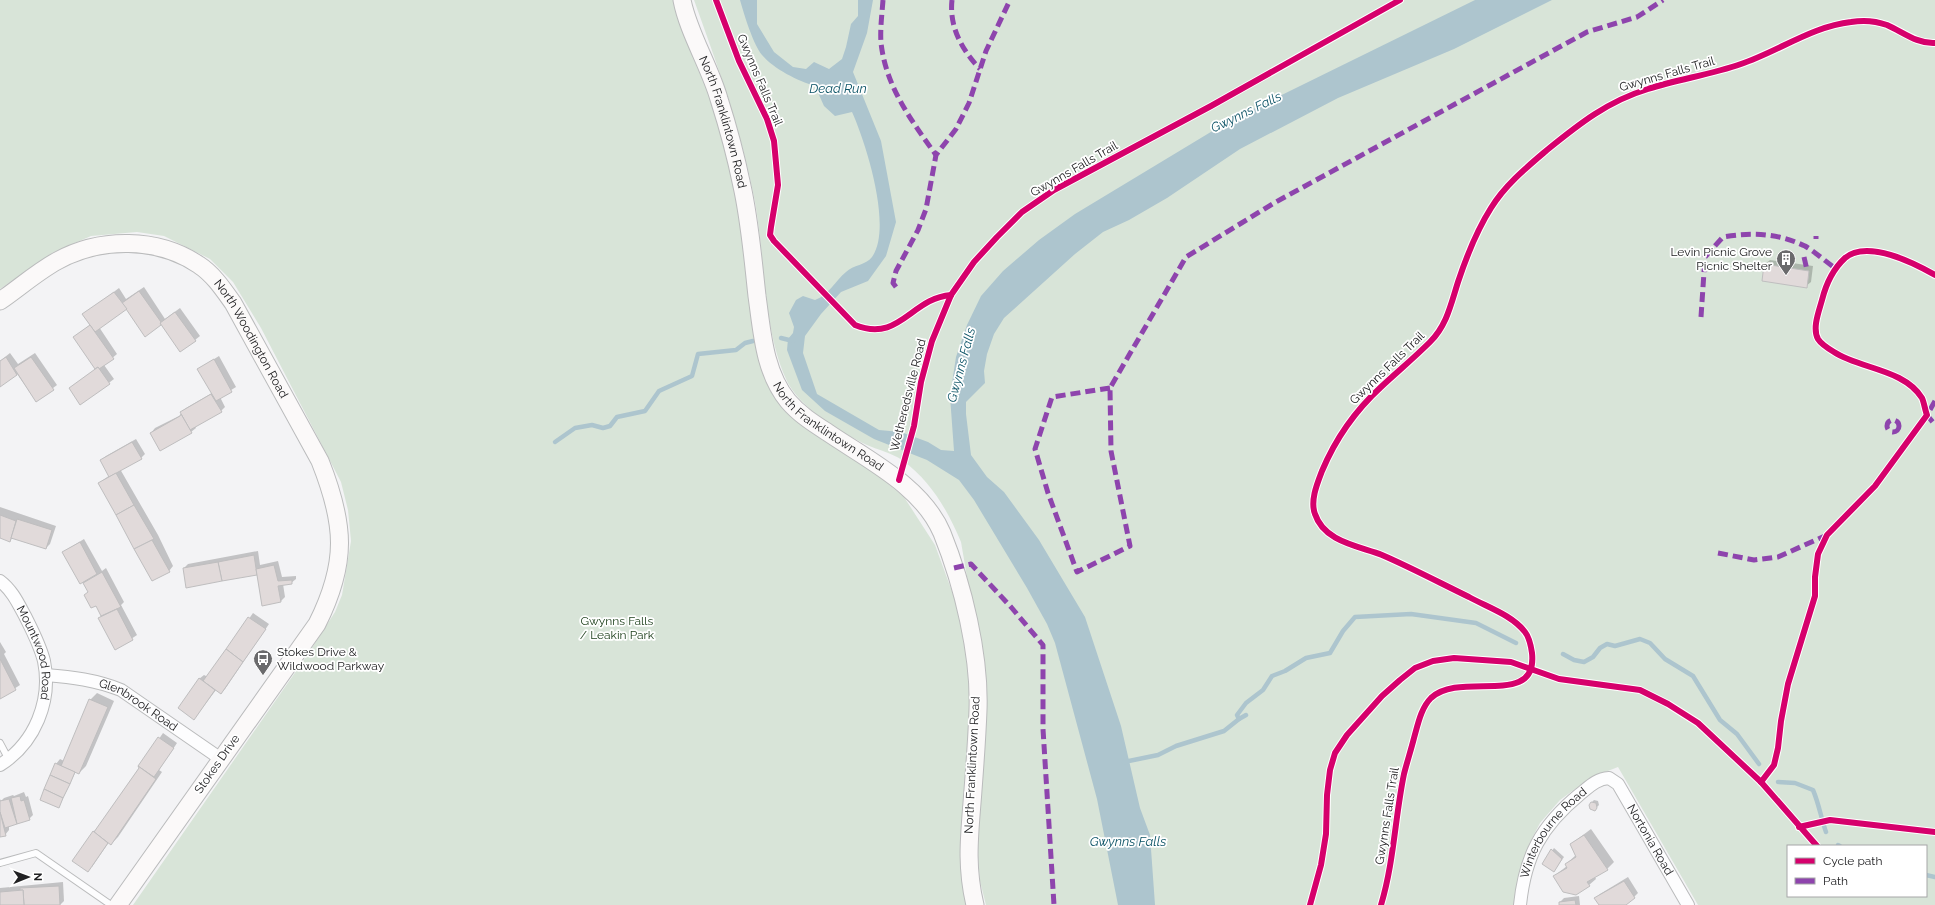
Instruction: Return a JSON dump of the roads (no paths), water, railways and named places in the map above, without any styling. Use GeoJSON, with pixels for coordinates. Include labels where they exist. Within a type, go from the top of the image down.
{"type":"FeatureCollection","features":[{"type":"Feature","properties":{"kind":"street","name":"North Franklintown Road"},"geometry":{"type":"LineString","coordinates":[[682,0],[719,98],[742,186],[762,335],[769,363],[777,385],[788,401],[803,416],[898,480],[917,495],[941,531],[950,557],[963,601],[974,650],[978,708],[968,848],[968,872],[975,905]]}},
{"type":"Feature","properties":{"kind":"street","name":"North Woodington Road"},"geometry":{"type":"LineString","coordinates":[[0,301],[57,261],[80,251],[104,245],[128,243],[148,245],[179,253],[200,265],[217,281],[233,303],[320,461],[331,488],[337,510],[340,530],[339,553],[336,576],[329,600],[317,624]]}},
{"type":"Feature","properties":{"kind":"street","name":"Mountwood Road"},"geometry":{"type":"LineString","coordinates":[[0,581],[14,597],[35,638],[44,660],[46,676],[42,708],[36,726],[27,740],[4,762]]}},
{"type":"Feature","properties":{"kind":"street","name":"Stokes Drive"},"geometry":{"type":"LineString","coordinates":[[118,905],[317,624]]}},
{"type":"Feature","properties":{"kind":"street","name":"Glenbrook Road"},"geometry":{"type":"LineString","coordinates":[[46,676],[83,678],[102,682],[121,690],[221,758]]}},
{"type":"Feature","properties":{"kind":"street","name":"Winterbourne Road"},"geometry":{"type":"LineString","coordinates":[[1520,905],[1522,880],[1532,853],[1545,830],[1564,807],[1598,780],[1609,778]]}},
{"type":"Feature","properties":{"kind":"street","name":"Nortonia Road"},"geometry":{"type":"LineString","coordinates":[[1609,778],[1618,784],[1688,905]]}},
{"type":"Feature","properties":{"kind":"lane"},"geometry":{"type":"LineString","coordinates":[[0,743],[4,762]]}},
{"type":"Feature","properties":{"kind":"lane"},"geometry":{"type":"LineString","coordinates":[[0,862],[36,853],[111,905]]}},
{"type":"Feature","properties":{"kind":"water","name":"Gwynns Falls"},"geometry":{"type":"Polygon","coordinates":[[[740,0],[757,0],[757,24],[774,52],[793,67],[806,69],[814,62],[829,69],[842,59],[851,24],[858,16],[858,0],[873,0],[867,33],[853,72],[881,141],[896,222],[886,256],[868,281],[841,292],[821,314],[805,336],[803,353],[817,394],[879,430],[901,432],[928,442],[941,450],[954,451],[950,396],[956,357],[967,325],[981,296],[1003,271],[1039,240],[1075,214],[1229,121],[1475,0],[1552,0],[1454,49],[1338,98],[1240,149],[1167,198],[1129,220],[1103,232],[1075,254],[1004,318],[994,334],[987,354],[984,371],[985,383],[966,402],[971,455],[987,477],[1004,492],[1039,540],[1085,617],[1121,726],[1140,808],[1150,835],[1155,905],[1118,905],[1097,799],[1055,643],[1047,624],[1027,588],[974,500],[959,480],[927,460],[874,439],[825,411],[802,390],[787,350],[788,339],[793,333],[794,327],[789,313],[796,300],[803,296],[815,300],[820,298],[849,270],[866,262],[872,257],[878,244],[880,226],[879,207],[870,164],[852,112],[835,116],[824,106],[815,86],[787,74],[773,65],[762,55],[755,44],[749,29],[740,0]]]}},
{"type":"Feature","properties":{"kind":"waterway"},"geometry":{"type":"LineString","coordinates":[[781,338],[793,341]]}},
{"type":"Feature","properties":{"kind":"waterway"},"geometry":{"type":"LineString","coordinates":[[555,442],[575,428],[592,425],[603,428],[610,426],[617,417],[645,411],[659,391],[692,376],[698,354],[736,350],[745,343],[753,341]]}},
{"type":"Feature","properties":{"kind":"waterway"},"geometry":{"type":"LineString","coordinates":[[1239,719],[1237,715],[1246,703],[1263,690],[1272,676],[1285,671],[1306,658],[1330,653],[1343,631],[1355,617],[1411,614],[1476,623],[1516,643]]}},
{"type":"Feature","properties":{"kind":"waterway"},"geometry":{"type":"LineString","coordinates":[[1563,654],[1574,660],[1584,662],[1593,657],[1600,648],[1607,644],[1615,646],[1640,639],[1650,643],[1665,659],[1693,676],[1720,720],[1737,734],[1759,764]]}},
{"type":"Feature","properties":{"kind":"waterway"},"geometry":{"type":"LineString","coordinates":[[1124,762],[1158,755],[1176,746],[1224,731],[1246,715]]}},
{"type":"Feature","properties":{"kind":"waterway"},"geometry":{"type":"LineString","coordinates":[[1778,782],[1795,783],[1813,790],[1826,832]]}},
{"type":"Feature","properties":{"kind":"waterway"},"geometry":{"type":"LineString","coordinates":[[1927,875],[1935,877]]}},
{"type":"Feature","properties":{"kind":"place","name":"Levin Picnic Grove Picnic Shelter"},"geometry":{"type":"Point","coordinates":[1786,276]}},
{"type":"Feature","properties":{"kind":"place","name":"Stokes Drive & Wildwood Parkway"},"geometry":{"type":"Point","coordinates":[263,676]}},
{"type":"Feature","properties":{"kind":"water label","name":"Dead Run"},"geometry":{"type":"Point","coordinates":[838,88]}},
{"type":"Feature","properties":{"kind":"park label","name":"Gwynns Falls / Leakin Park"},"geometry":{"type":"Point","coordinates":[617,628]}}]}
